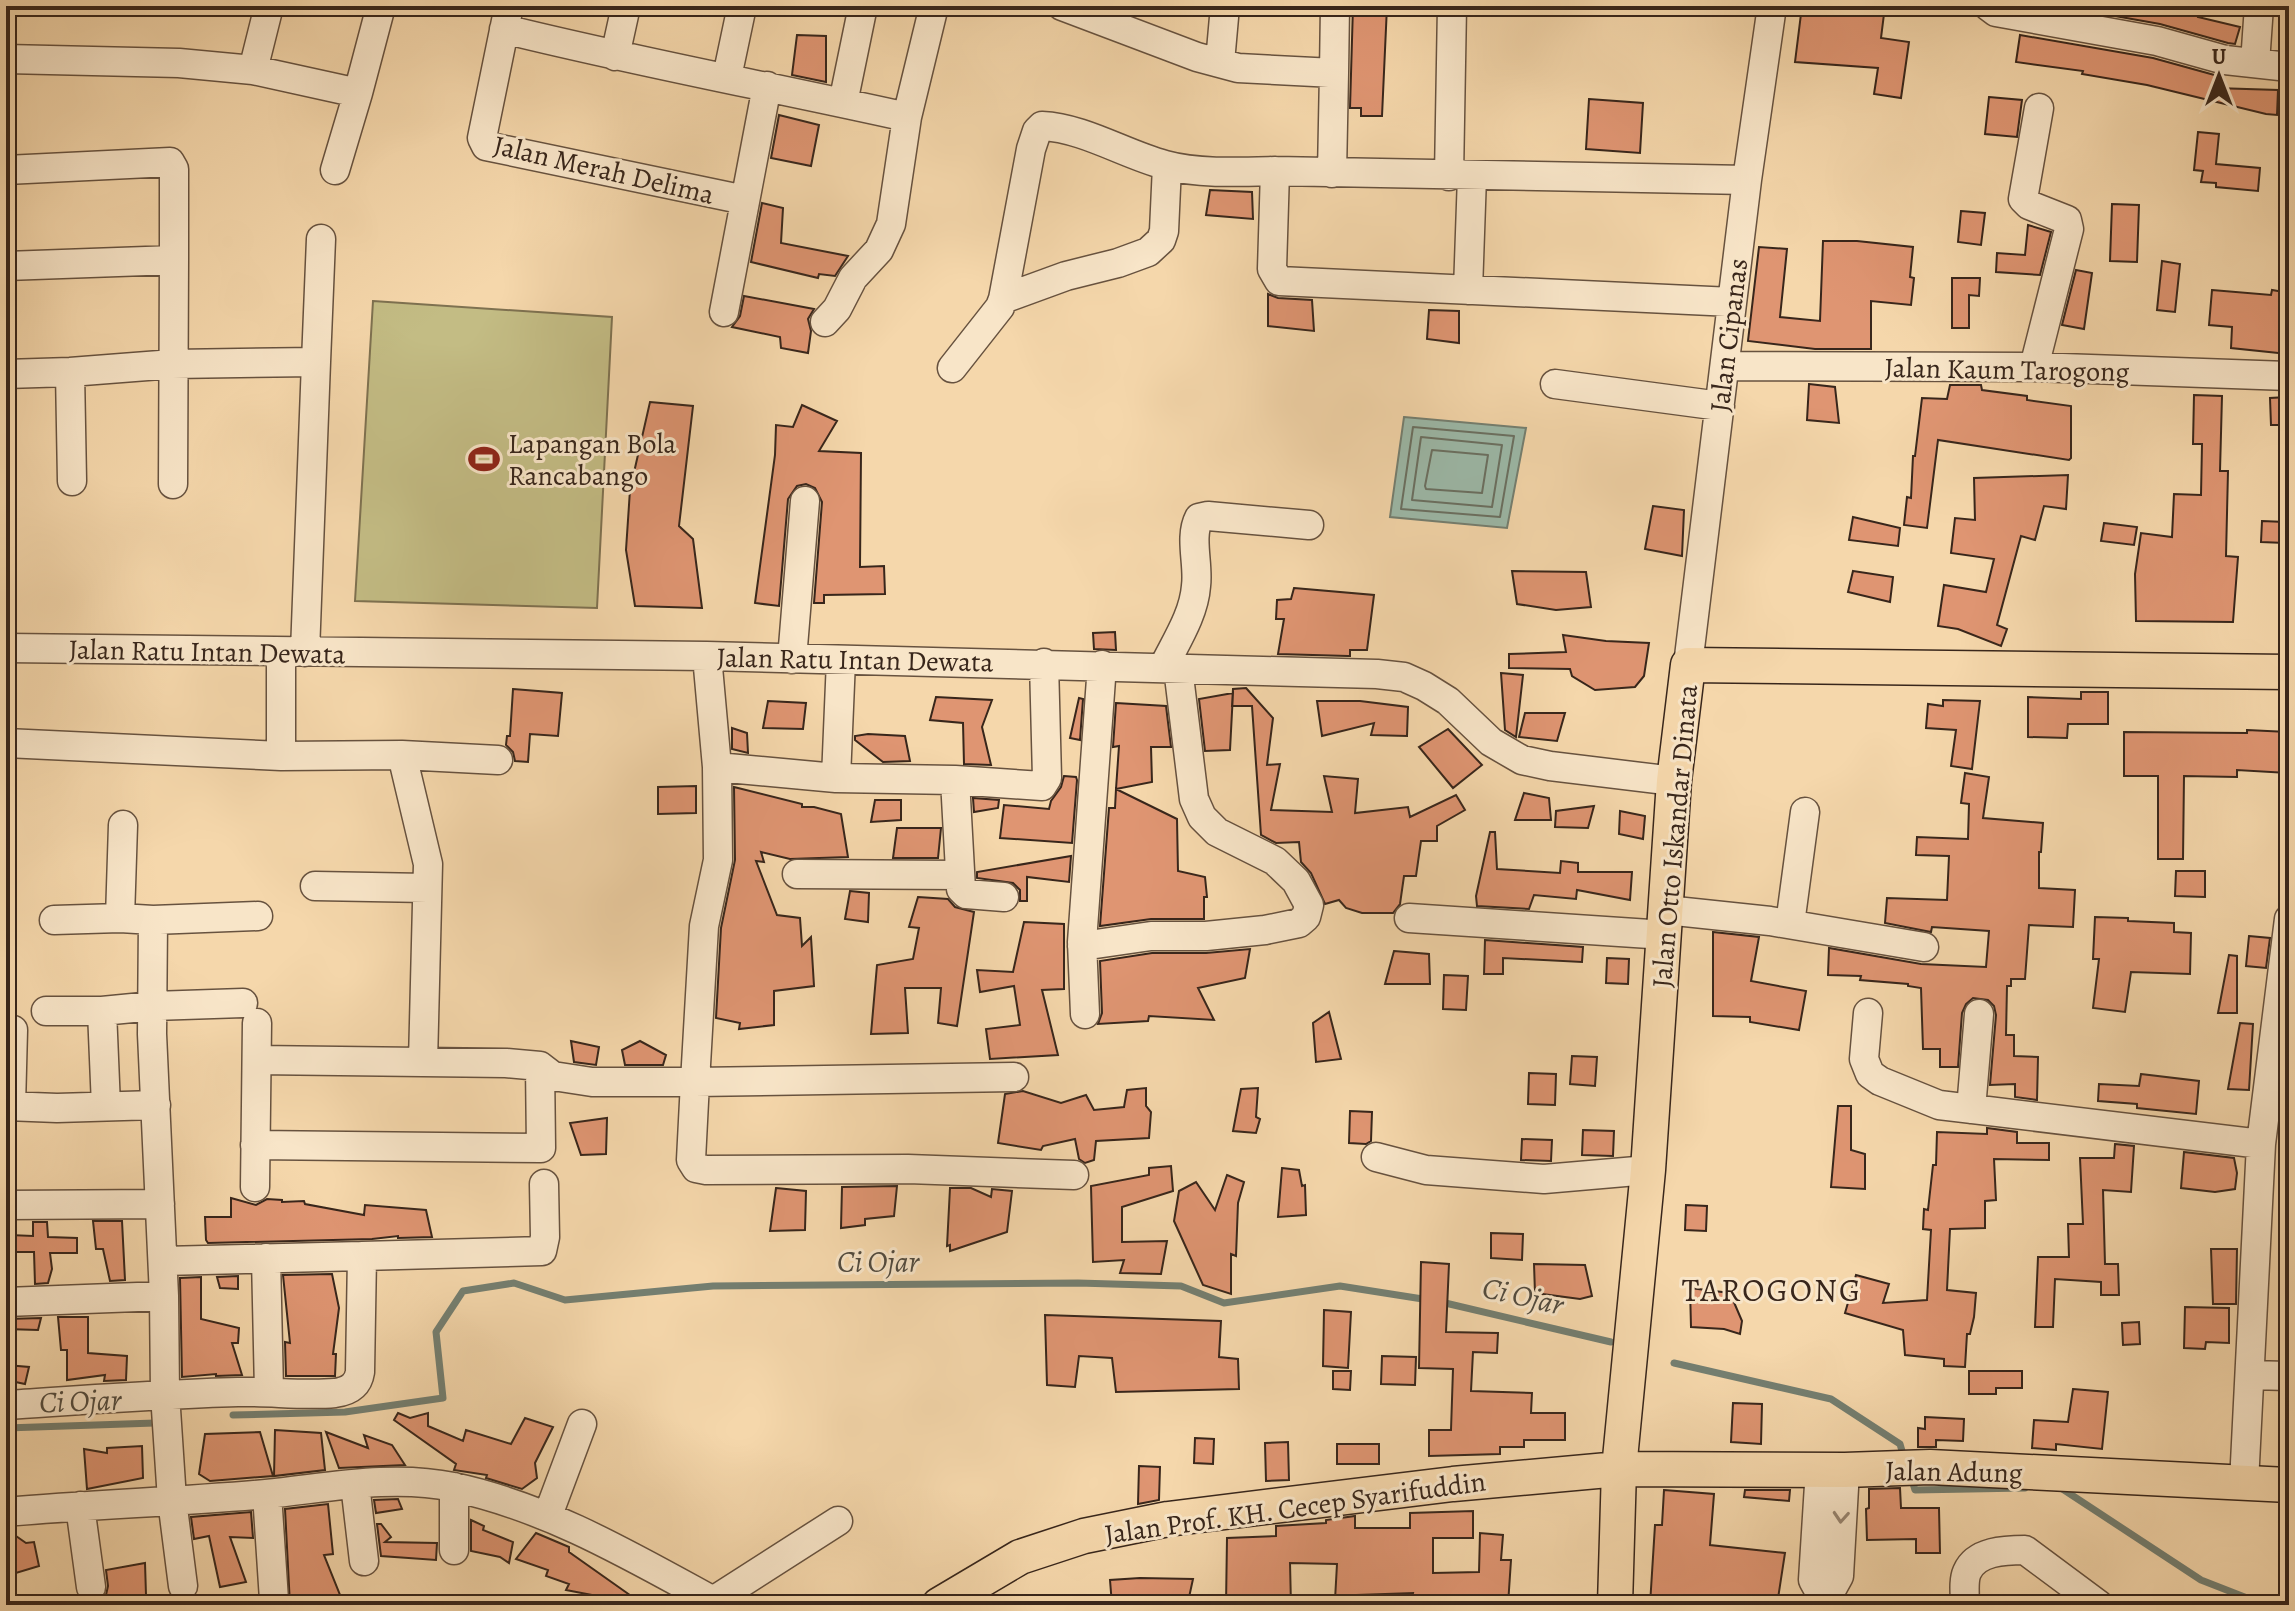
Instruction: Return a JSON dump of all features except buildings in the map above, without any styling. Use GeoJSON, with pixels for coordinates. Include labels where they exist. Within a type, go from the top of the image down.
{"type":"FeatureCollection","features":[{"type":"Feature","properties":{"kind":"main road","name":"Jalan Otto Iskandar Dinata"},"geometry":{"type":"LineString","coordinates":[[1615,1605],[1619,1469],[1648,1170],[1674,781],[1688,665],[2289,672]]}},
{"type":"Feature","properties":{"kind":"main road","name":"Jalan Adung"},"geometry":{"type":"LineString","coordinates":[[1619,1469],[1914,1467],[2289,1485]]}},
{"type":"Feature","properties":{"kind":"main road","name":"Jalan Prof. KH. Cecep Syarifuddin"},"geometry":{"type":"LineString","coordinates":[[939,1605],[978,1593],[1020,1557],[1084,1536],[1168,1519],[1453,1484],[1619,1469]]}},
{"type":"Feature","properties":{"kind":"street"},"geometry":{"type":"LineString","coordinates":[[253,70],[269,6]]}},
{"type":"Feature","properties":{"kind":"street"},"geometry":{"type":"LineString","coordinates":[[335,170],[381,6]]}},
{"type":"Feature","properties":{"kind":"street"},"geometry":{"type":"LineString","coordinates":[[615,56],[626,6]]}},
{"type":"Feature","properties":{"kind":"street"},"geometry":{"type":"LineString","coordinates":[[727,77],[742,6]]}},
{"type":"Feature","properties":{"kind":"street"},"geometry":{"type":"LineString","coordinates":[[843,103],[863,6]]}},
{"type":"Feature","properties":{"kind":"street"},"geometry":{"type":"LineString","coordinates":[[825,322],[837,309],[853,278],[879,250],[891,224],[907,117],[934,6]]}},
{"type":"Feature","properties":{"kind":"street"},"geometry":{"type":"LineString","coordinates":[[1062,6],[1197,57],[1238,68],[1334,73]]}},
{"type":"Feature","properties":{"kind":"street"},"geometry":{"type":"LineString","coordinates":[[1220,62],[1225,6]]}},
{"type":"Feature","properties":{"kind":"street"},"geometry":{"type":"LineString","coordinates":[[1332,173],[1335,6]]}},
{"type":"Feature","properties":{"kind":"street"},"geometry":{"type":"LineString","coordinates":[[1452,6],[1468,290]]}},
{"type":"Feature","properties":{"kind":"street","name":"Jalan Cipanas"},"geometry":{"type":"LineString","coordinates":[[1688,665],[1747,180],[1772,6]]}},
{"type":"Feature","properties":{"kind":"street"},"geometry":{"type":"LineString","coordinates":[[1988,6],[1996,12],[2157,41],[2225,60],[2289,67]]}},
{"type":"Feature","properties":{"kind":"street"},"geometry":{"type":"LineString","coordinates":[[2255,63],[2259,6]]}},
{"type":"Feature","properties":{"kind":"street"},"geometry":{"type":"LineString","coordinates":[[506,18],[615,56],[907,117]]}},
{"type":"Feature","properties":{"kind":"street","name":"Jalan Merah Delima"},"geometry":{"type":"LineString","coordinates":[[506,18],[482,138],[486,146],[745,200]]}},
{"type":"Feature","properties":{"kind":"street"},"geometry":{"type":"LineString","coordinates":[[6,59],[179,63],[253,70],[358,93]]}},
{"type":"Feature","properties":{"kind":"street"},"geometry":{"type":"LineString","coordinates":[[724,312],[767,86]]}},
{"type":"Feature","properties":{"kind":"street"},"geometry":{"type":"LineString","coordinates":[[2034,367],[2069,229],[2065,219],[2029,205],[2023,199],[2039,108]]}},
{"type":"Feature","properties":{"kind":"street"},"geometry":{"type":"LineString","coordinates":[[952,368],[1003,299],[1031,149],[1042,126],[1065,129],[1167,166],[1235,172],[1747,180]]}},
{"type":"Feature","properties":{"kind":"street"},"geometry":{"type":"LineString","coordinates":[[6,170],[151,162],[173,164],[173,484]]}},
{"type":"Feature","properties":{"kind":"street"},"geometry":{"type":"LineString","coordinates":[[1003,299],[1151,250],[1161,240],[1164,231],[1167,166]]}},
{"type":"Feature","properties":{"kind":"street"},"geometry":{"type":"LineString","coordinates":[[1275,171],[1272,269],[1279,281],[1732,302]]}},
{"type":"Feature","properties":{"kind":"street"},"geometry":{"type":"LineString","coordinates":[[281,756],[293,652],[316,362],[321,239]]}},
{"type":"Feature","properties":{"kind":"street"},"geometry":{"type":"LineString","coordinates":[[6,266],[174,260]]}},
{"type":"Feature","properties":{"kind":"street"},"geometry":{"type":"LineString","coordinates":[[6,374],[173,364],[316,362]]}},
{"type":"Feature","properties":{"kind":"street","name":"Jalan Kaum Tarogong"},"geometry":{"type":"LineString","coordinates":[[1725,366],[2034,367],[2289,376]]}},
{"type":"Feature","properties":{"kind":"street"},"geometry":{"type":"LineString","coordinates":[[70,372],[72,481]]}},
{"type":"Feature","properties":{"kind":"street"},"geometry":{"type":"LineString","coordinates":[[1555,384],[1720,406]]}},
{"type":"Feature","properties":{"kind":"street"},"geometry":{"type":"LineString","coordinates":[[792,659],[805,501]]}},
{"type":"Feature","properties":{"kind":"street"},"geometry":{"type":"LineString","coordinates":[[1082,946],[1151,936],[1206,936],[1265,930],[1299,923],[1308,912],[1309,905],[1296,881],[1275,861],[1217,832],[1202,817],[1194,799],[1171,668],[1197,585],[1195,527],[1199,518],[1208,516],[1309,525]]}},
{"type":"Feature","properties":{"kind":"street","name":"Jalan Ratu Intan Dewata"},"geometry":{"type":"LineString","coordinates":[[6,648],[707,656],[1328,671],[1404,677],[1448,701],[1491,742],[1522,760],[1674,781]]}},
{"type":"Feature","properties":{"kind":"street"},"geometry":{"type":"LineString","coordinates":[[707,656],[717,767],[718,860],[704,926],[691,1160],[696,1168],[924,1169],[1074,1175]]}},
{"type":"Feature","properties":{"kind":"street"},"geometry":{"type":"LineString","coordinates":[[836,778],[841,660]]}},
{"type":"Feature","properties":{"kind":"street"},"geometry":{"type":"LineString","coordinates":[[717,767],[836,778],[955,780],[1042,786],[1045,782],[1044,663]]}},
{"type":"Feature","properties":{"kind":"street"},"geometry":{"type":"LineString","coordinates":[[1085,1014],[1082,946],[1102,665]]}},
{"type":"Feature","properties":{"kind":"street"},"geometry":{"type":"LineString","coordinates":[[6,743],[281,756],[402,755],[498,760]]}},
{"type":"Feature","properties":{"kind":"street"},"geometry":{"type":"LineString","coordinates":[[402,755],[425,849],[423,1062]]}},
{"type":"Feature","properties":{"kind":"street"},"geometry":{"type":"LineString","coordinates":[[955,780],[961,889],[966,894],[1004,897]]}},
{"type":"Feature","properties":{"kind":"street"},"geometry":{"type":"LineString","coordinates":[[1790,924],[1805,812]]}},
{"type":"Feature","properties":{"kind":"street"},"geometry":{"type":"LineString","coordinates":[[120,918],[123,825]]}},
{"type":"Feature","properties":{"kind":"street"},"geometry":{"type":"LineString","coordinates":[[797,874],[959,875]]}},
{"type":"Feature","properties":{"kind":"street"},"geometry":{"type":"LineString","coordinates":[[315,886],[427,888]]}},
{"type":"Feature","properties":{"kind":"street"},"geometry":{"type":"LineString","coordinates":[[54,920],[258,916]]}},
{"type":"Feature","properties":{"kind":"street"},"geometry":{"type":"LineString","coordinates":[[1409,918],[1790,924],[1924,947]]}},
{"type":"Feature","properties":{"kind":"street"},"geometry":{"type":"LineString","coordinates":[[2244,1483],[2261,1144],[2285,996],[2289,919]]}},
{"type":"Feature","properties":{"kind":"street"},"geometry":{"type":"LineString","coordinates":[[153,920],[165,1394],[172,1500],[183,1586]]}},
{"type":"Feature","properties":{"kind":"street"},"geometry":{"type":"LineString","coordinates":[[46,1011],[102,1011],[153,1006],[250,1013],[257,1060],[255,1187]]}},
{"type":"Feature","properties":{"kind":"street"},"geometry":{"type":"LineString","coordinates":[[102,1011],[106,1106]]}},
{"type":"Feature","properties":{"kind":"street"},"geometry":{"type":"LineString","coordinates":[[1868,1013],[1864,1059],[1870,1074],[1939,1105],[2261,1144]]}},
{"type":"Feature","properties":{"kind":"street"},"geometry":{"type":"LineString","coordinates":[[1971,1109],[1979,1014]]}},
{"type":"Feature","properties":{"kind":"street"},"geometry":{"type":"LineString","coordinates":[[13,1030],[9,1106],[156,1105]]}},
{"type":"Feature","properties":{"kind":"street"},"geometry":{"type":"LineString","coordinates":[[257,1060],[540,1066],[553,1076],[592,1082],[1014,1077]]}},
{"type":"Feature","properties":{"kind":"street"},"geometry":{"type":"LineString","coordinates":[[163,1261],[542,1251],[545,1237],[540,1066]]}},
{"type":"Feature","properties":{"kind":"street"},"geometry":{"type":"LineString","coordinates":[[255,1145],[542,1165]]}},
{"type":"Feature","properties":{"kind":"street"},"geometry":{"type":"LineString","coordinates":[[1376,1157],[1426,1170],[1544,1179],[1648,1170]]}},
{"type":"Feature","properties":{"kind":"street"},"geometry":{"type":"LineString","coordinates":[[6,1205],[160,1204]]}},
{"type":"Feature","properties":{"kind":"street"},"geometry":{"type":"LineString","coordinates":[[6,1405],[165,1394],[337,1393],[352,1388],[359,1381],[362,1256]]}},
{"type":"Feature","properties":{"kind":"street"},"geometry":{"type":"LineString","coordinates":[[266,1258],[269,1391]]}},
{"type":"Feature","properties":{"kind":"street"},"geometry":{"type":"LineString","coordinates":[[6,1302],[164,1296]]}},
{"type":"Feature","properties":{"kind":"street"},"geometry":{"type":"LineString","coordinates":[[2250,1375],[2289,1376]]}},
{"type":"Feature","properties":{"kind":"street"},"geometry":{"type":"LineString","coordinates":[[548,1515],[582,1424]]}},
{"type":"Feature","properties":{"kind":"street"},"geometry":{"type":"LineString","coordinates":[[1823,1602],[1839,1576],[1832,1469]]}},
{"type":"Feature","properties":{"kind":"street"},"geometry":{"type":"LineString","coordinates":[[6,1512],[267,1494],[355,1484],[422,1482],[454,1487],[548,1515],[601,1539],[714,1603],[838,1521]]}},
{"type":"Feature","properties":{"kind":"street"},"geometry":{"type":"LineString","coordinates":[[355,1484],[364,1561]]}},
{"type":"Feature","properties":{"kind":"street"},"geometry":{"type":"LineString","coordinates":[[454,1487],[454,1550]]}},
{"type":"Feature","properties":{"kind":"street"},"geometry":{"type":"LineString","coordinates":[[267,1494],[274,1600]]}},
{"type":"Feature","properties":{"kind":"street"},"geometry":{"type":"LineString","coordinates":[[80,1506],[91,1587]]}},
{"type":"Feature","properties":{"kind":"street"},"geometry":{"type":"LineString","coordinates":[[1965,1605],[1966,1574],[1974,1562],[1988,1553],[2010,1550],[2025,1550],[2099,1605]]}},
{"type":"Feature","properties":{"kind":"shaded area","name":"Lapangan Bola Rancabango"},"geometry":{"type":"Polygon","coordinates":[[[373,301],[612,317],[597,608],[355,601],[373,301]]]}},
{"type":"Feature","properties":{"kind":"water"},"geometry":{"type":"Polygon","coordinates":[[[1404,417],[1526,428],[1507,528],[1390,517],[1404,417]]]}},
{"type":"Feature","properties":{"kind":"waterway","name":"Ci Ojar"},"geometry":{"type":"LineString","coordinates":[[233,1415],[345,1412],[443,1398],[436,1332],[463,1291],[514,1283],[565,1300],[713,1286],[1078,1283],[1181,1286],[1224,1303],[1340,1286],[1429,1300]]}},
{"type":"Feature","properties":{"kind":"waterway","name":"Ci Ojar"},"geometry":{"type":"LineString","coordinates":[[1441,1302],[1611,1342]]}},
{"type":"Feature","properties":{"kind":"waterway"},"geometry":{"type":"LineString","coordinates":[[1674,1363],[1831,1399],[1900,1444],[1904,1458]]}},
{"type":"Feature","properties":{"kind":"waterway","name":"Ci Ojar"},"geometry":{"type":"LineString","coordinates":[[6,1428],[155,1423]]}},
{"type":"Feature","properties":{"kind":"waterway"},"geometry":{"type":"LineString","coordinates":[[1911,1477],[1915,1490],[2025,1488]]}},
{"type":"Feature","properties":{"kind":"waterway"},"geometry":{"type":"LineString","coordinates":[[2057,1488],[2201,1580],[2265,1605]]}},
{"type":"Feature","properties":{"kind":"place","name":"Lapangan Bola Rancabango"},"geometry":{"type":"Point","coordinates":[484,459]}},
{"type":"Feature","properties":{"kind":"district","name":"TAROGONG"},"geometry":{"type":"Point","coordinates":[1772,1290]}}]}
